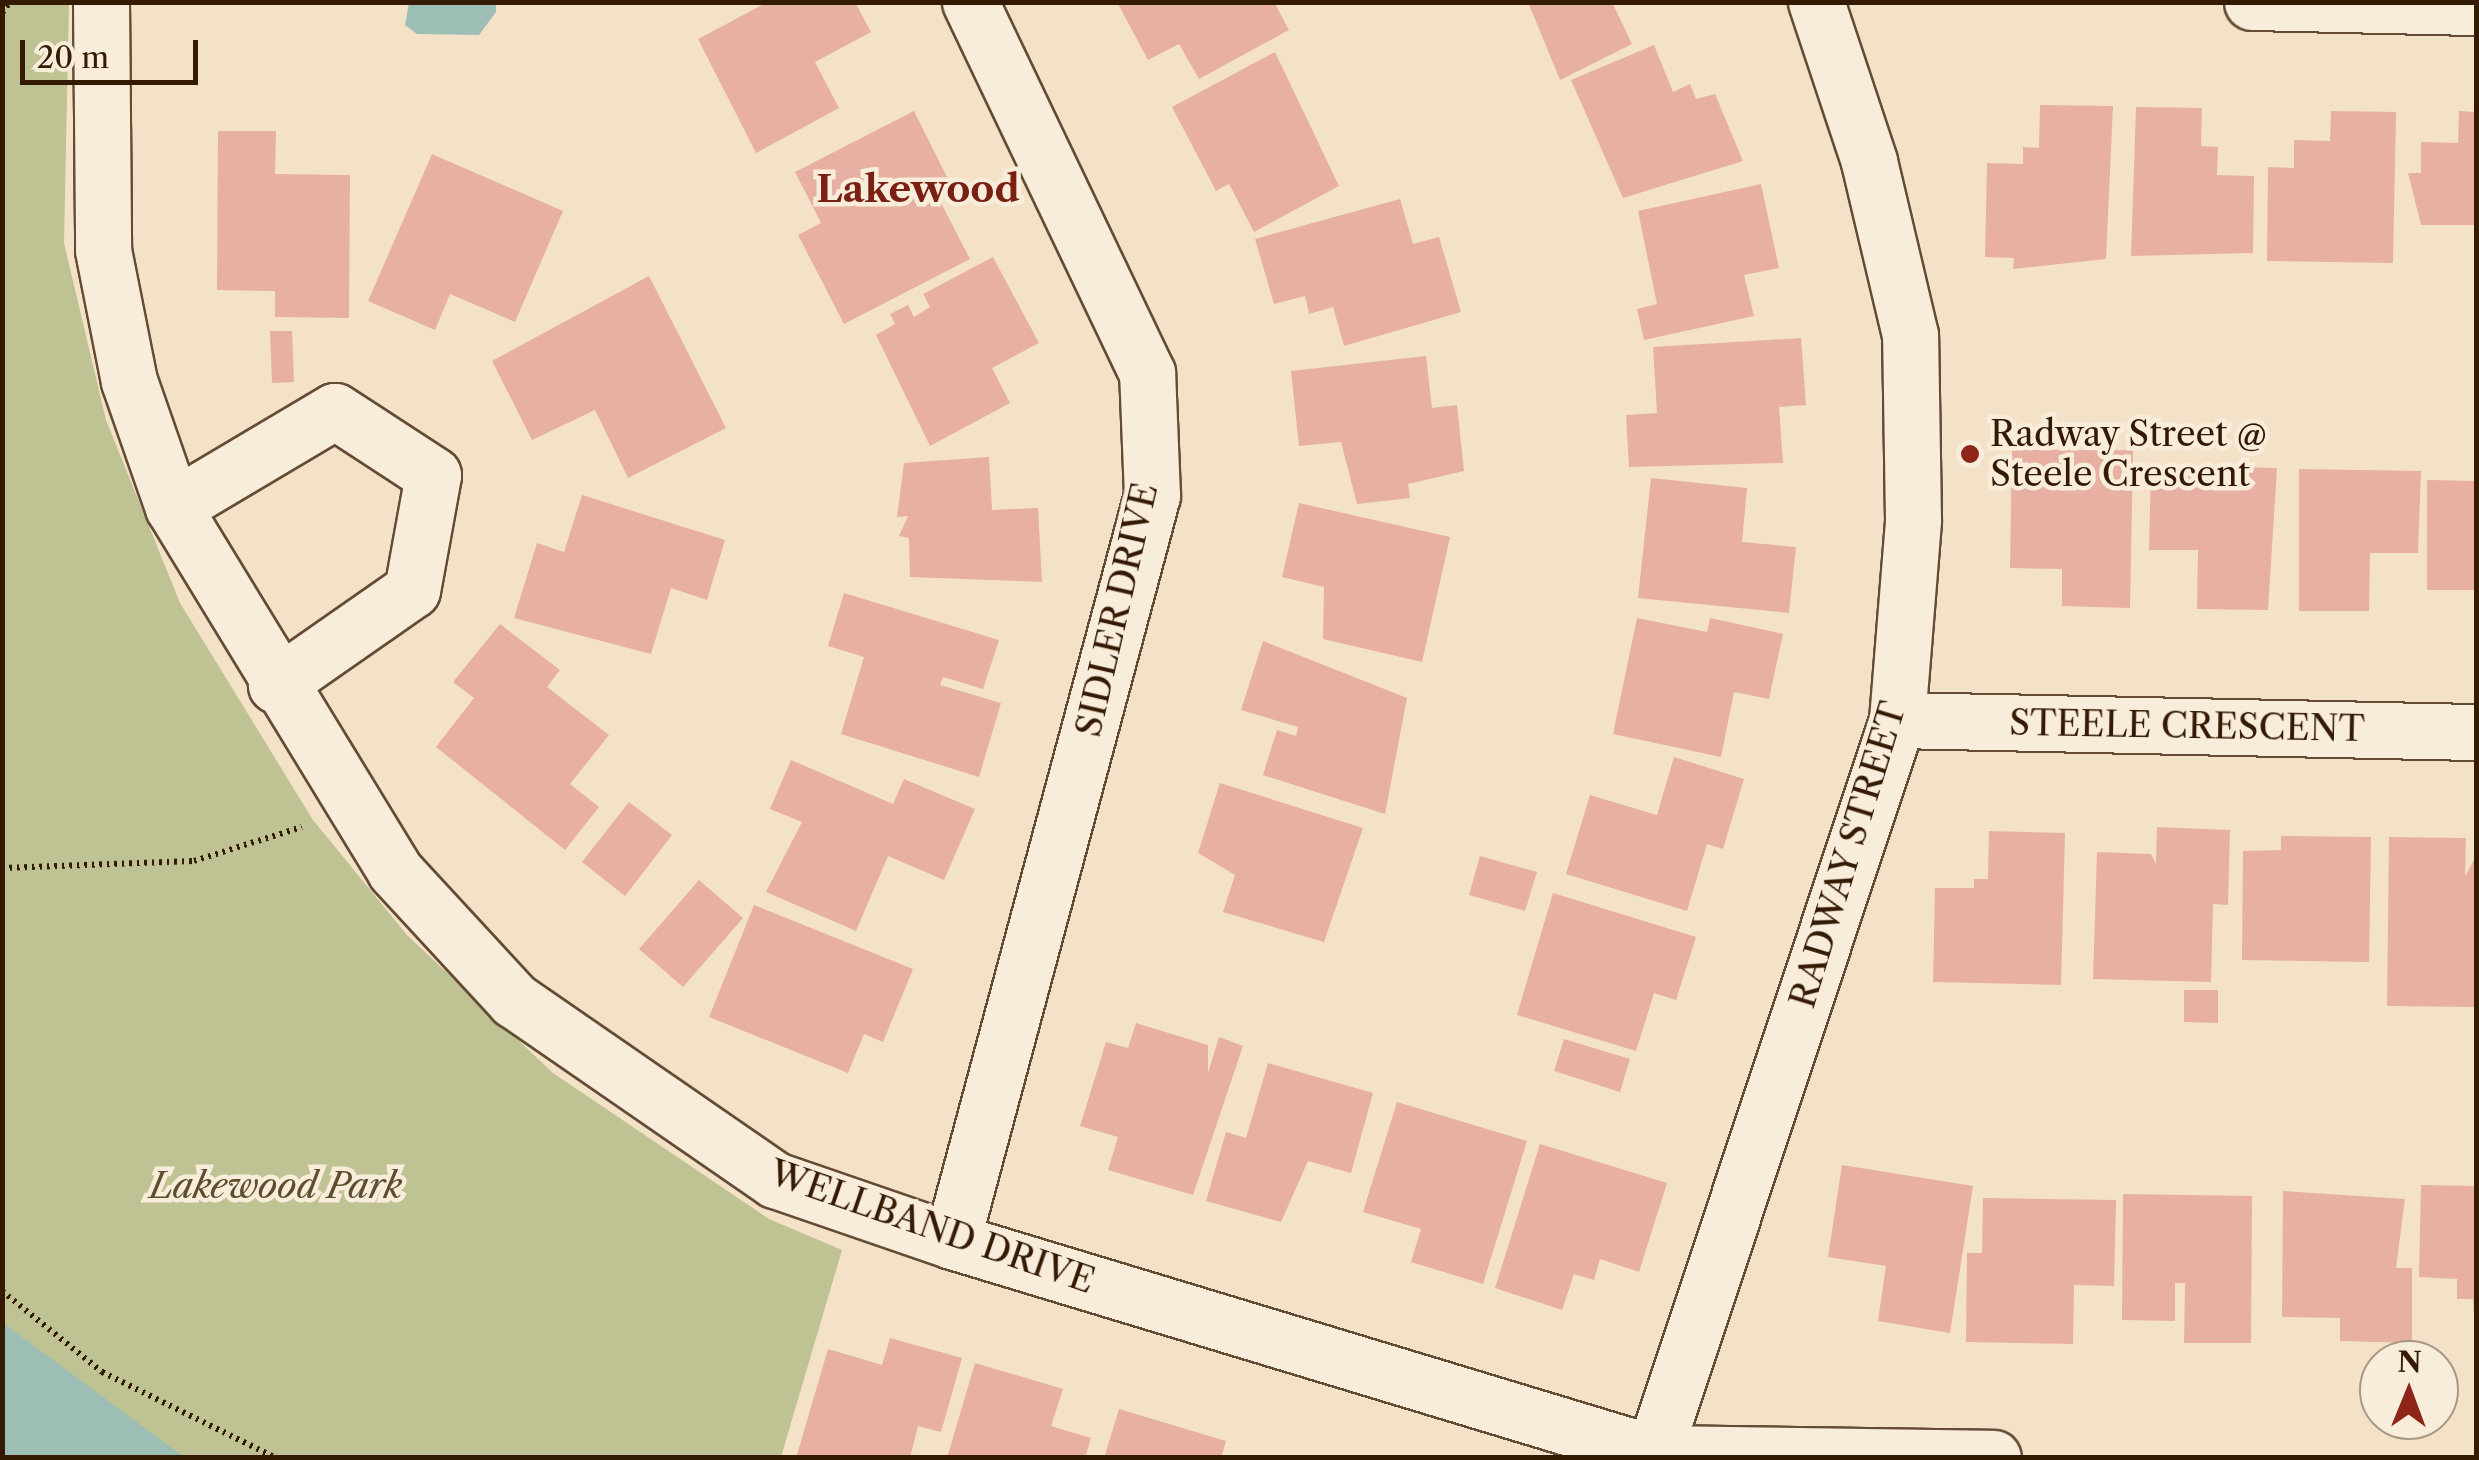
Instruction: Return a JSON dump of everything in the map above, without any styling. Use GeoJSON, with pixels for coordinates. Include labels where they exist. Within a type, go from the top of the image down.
{"type":"FeatureCollection","features":[{"type":"Feature","properties":{"kind":"street","name":"WELLBAND DRIVE"},"geometry":{"type":"LineString","coordinates":[[101,2],[103,250],[129,381],[172,507],[344,798],[395,871],[514,1000],[775,1180],[952,1241],[1652,1455],[1993,1458]]}},
{"type":"Feature","properties":{"kind":"street","name":"SIDLER DRIVE"},"geometry":{"type":"LineString","coordinates":[[952,1241],[1152,495],[1147,373],[970,2]]}},
{"type":"Feature","properties":{"kind":"street","name":"RADWAY STREET"},"geometry":{"type":"LineString","coordinates":[[1652,1455],[1897,720],[1913,520],[1910,335],[1869,162],[1816,2]]}},
{"type":"Feature","properties":{"kind":"street"},"geometry":{"type":"LineString","coordinates":[[2252,2],[2476,6]]}},
{"type":"Feature","properties":{"kind":"street"},"geometry":{"type":"LineString","coordinates":[[172,507],[335,411],[433,475],[412,590],[276,685]]}},
{"type":"Feature","properties":{"kind":"street","name":"STEELE CRESCENT"},"geometry":{"type":"LineString","coordinates":[[1897,720],[2476,732]]}},
{"type":"Feature","properties":{"kind":"path"},"geometry":{"type":"LineString","coordinates":[[2,13],[10,2]]}},
{"type":"Feature","properties":{"kind":"path"},"geometry":{"type":"LineString","coordinates":[[2,868],[194,861],[299,830],[344,798]]}},
{"type":"Feature","properties":{"kind":"path"},"geometry":{"type":"LineString","coordinates":[[2,1292],[102,1372],[276,1458]]}},
{"type":"Feature","properties":{"kind":"green space","name":"Lakewood Park"},"geometry":{"type":"Polygon","coordinates":[[[69,2],[64,243],[106,420],[180,603],[313,820],[407,935],[553,1073],[769,1219],[842,1250],[781,1457],[3,1458],[2,3],[69,2]]]}},
{"type":"Feature","properties":{"kind":"water"},"geometry":{"type":"Polygon","coordinates":[[[409,3],[496,3],[496,12],[479,35],[417,34],[405,25],[409,3]]]}},
{"type":"Feature","properties":{"kind":"water"},"geometry":{"type":"Polygon","coordinates":[[[3,1323],[184,1457],[3,1457],[3,1323]]]}},
{"type":"Feature","properties":{"kind":"building"},"geometry":{"type":"Polygon","coordinates":[[[768,2],[855,2],[871,32],[815,62],[839,108],[756,153],[698,39],[768,2]]]}},
{"type":"Feature","properties":{"kind":"building"},"geometry":{"type":"Polygon","coordinates":[[[1117,2],[1274,2],[1289,30],[1199,79],[1179,44],[1148,60],[1117,2]]]}},
{"type":"Feature","properties":{"kind":"building"},"geometry":{"type":"Polygon","coordinates":[[[1528,2],[1612,2],[1632,44],[1560,80],[1528,2]]]}},
{"type":"Feature","properties":{"kind":"building"},"geometry":{"type":"Polygon","coordinates":[[[1654,45],[1673,92],[1690,84],[1696,99],[1715,94],[1743,161],[1623,198],[1571,80],[1654,45]]]}},
{"type":"Feature","properties":{"kind":"building"},"geometry":{"type":"Polygon","coordinates":[[[1275,52],[1339,186],[1254,232],[1229,184],[1216,191],[1172,107],[1275,52]]]}},
{"type":"Feature","properties":{"kind":"building"},"geometry":{"type":"Polygon","coordinates":[[[2040,105],[2113,106],[2106,259],[2013,269],[2014,258],[1985,257],[1987,163],[2023,164],[2023,147],[2039,148],[2040,105]]]}},
{"type":"Feature","properties":{"kind":"building"},"geometry":{"type":"Polygon","coordinates":[[[2136,107],[2202,108],[2201,146],[2218,147],[2217,175],[2254,176],[2253,253],[2131,256],[2136,107]]]}},
{"type":"Feature","properties":{"kind":"building"},"geometry":{"type":"Polygon","coordinates":[[[914,111],[948,179],[918,194],[924,206],[939,199],[970,259],[844,324],[798,235],[821,223],[795,172],[914,111]]]}},
{"type":"Feature","properties":{"kind":"building"},"geometry":{"type":"Polygon","coordinates":[[[2331,111],[2396,112],[2393,263],[2267,261],[2268,167],[2294,168],[2294,140],[2330,141],[2331,111]]]}},
{"type":"Feature","properties":{"kind":"building"},"geometry":{"type":"Polygon","coordinates":[[[2459,111],[2476,112],[2476,225],[2421,225],[2408,173],[2421,173],[2421,142],[2458,143],[2459,111]]]}},
{"type":"Feature","properties":{"kind":"building"},"geometry":{"type":"Polygon","coordinates":[[[218,131],[276,131],[275,174],[350,175],[349,318],[275,317],[275,291],[217,290],[218,131]]]}},
{"type":"Feature","properties":{"kind":"building"},"geometry":{"type":"Polygon","coordinates":[[[432,154],[563,211],[515,322],[450,294],[435,330],[368,301],[432,154]]]}},
{"type":"Feature","properties":{"kind":"building"},"geometry":{"type":"Polygon","coordinates":[[[1761,184],[1779,268],[1744,275],[1754,316],[1644,340],[1637,309],[1657,304],[1638,211],[1761,184]]]}},
{"type":"Feature","properties":{"kind":"building"},"geometry":{"type":"Polygon","coordinates":[[[1400,199],[1413,244],[1439,237],[1461,312],[1344,346],[1333,307],[1309,314],[1305,296],[1274,304],[1255,239],[1400,199]]]}},
{"type":"Feature","properties":{"kind":"building"},"geometry":{"type":"Polygon","coordinates":[[[993,257],[1039,343],[992,368],[1010,403],[930,446],[876,335],[895,324],[890,314],[908,305],[914,317],[930,307],[923,294],[993,257]]]}},
{"type":"Feature","properties":{"kind":"building"},"geometry":{"type":"Polygon","coordinates":[[[649,276],[726,428],[628,478],[595,410],[532,440],[492,361],[649,276]]]}},
{"type":"Feature","properties":{"kind":"building"},"geometry":{"type":"Polygon","coordinates":[[[270,331],[292,331],[294,382],[272,383],[270,331]]]}},
{"type":"Feature","properties":{"kind":"building"},"geometry":{"type":"Polygon","coordinates":[[[1801,338],[1806,405],[1779,407],[1783,463],[1629,467],[1626,415],[1657,413],[1653,347],[1801,338]]]}},
{"type":"Feature","properties":{"kind":"building"},"geometry":{"type":"Polygon","coordinates":[[[1426,356],[1432,408],[1457,405],[1464,471],[1408,484],[1410,498],[1357,504],[1341,442],[1299,446],[1291,371],[1426,356]]]}},
{"type":"Feature","properties":{"kind":"building"},"geometry":{"type":"Polygon","coordinates":[[[2012,450],[2133,450],[2130,608],[2062,606],[2062,569],[2010,568],[2012,450]]]}},
{"type":"Feature","properties":{"kind":"building"},"geometry":{"type":"Polygon","coordinates":[[[989,457],[992,510],[1038,508],[1042,582],[910,577],[909,538],[899,536],[908,516],[897,517],[904,463],[989,457]]]}},
{"type":"Feature","properties":{"kind":"building"},"geometry":{"type":"Polygon","coordinates":[[[2151,465],[2277,468],[2268,610],[2197,609],[2198,550],[2149,550],[2151,465]]]}},
{"type":"Feature","properties":{"kind":"building"},"geometry":{"type":"Polygon","coordinates":[[[2299,469],[2421,471],[2418,553],[2370,553],[2369,611],[2299,611],[2299,469]]]}},
{"type":"Feature","properties":{"kind":"building"},"geometry":{"type":"Polygon","coordinates":[[[1651,478],[1747,488],[1742,542],[1796,547],[1789,613],[1638,598],[1651,478]]]}},
{"type":"Feature","properties":{"kind":"building"},"geometry":{"type":"Polygon","coordinates":[[[2427,480],[2476,481],[2476,590],[2427,590],[2427,480]]]}},
{"type":"Feature","properties":{"kind":"building"},"geometry":{"type":"Polygon","coordinates":[[[582,495],[725,540],[707,600],[671,588],[651,654],[514,618],[537,543],[564,552],[582,495]]]}},
{"type":"Feature","properties":{"kind":"building"},"geometry":{"type":"Polygon","coordinates":[[[1299,503],[1450,537],[1422,662],[1323,639],[1324,587],[1282,577],[1299,503]]]}},
{"type":"Feature","properties":{"kind":"building"},"geometry":{"type":"Polygon","coordinates":[[[844,593],[999,640],[983,689],[943,677],[940,685],[1001,703],[979,777],[841,734],[864,657],[828,646],[844,593]]]}},
{"type":"Feature","properties":{"kind":"building"},"geometry":{"type":"Polygon","coordinates":[[[1637,618],[1707,632],[1710,618],[1783,634],[1769,699],[1734,692],[1721,757],[1613,734],[1637,618]]]}},
{"type":"Feature","properties":{"kind":"building"},"geometry":{"type":"Polygon","coordinates":[[[500,624],[560,670],[547,687],[609,735],[570,784],[599,807],[565,850],[436,747],[474,698],[453,682],[500,624]]]}},
{"type":"Feature","properties":{"kind":"building"},"geometry":{"type":"Polygon","coordinates":[[[1263,641],[1407,698],[1385,814],[1263,775],[1277,730],[1296,736],[1298,727],[1241,710],[1263,641]]]}},
{"type":"Feature","properties":{"kind":"building"},"geometry":{"type":"Polygon","coordinates":[[[1674,757],[1744,779],[1723,849],[1707,844],[1687,911],[1566,874],[1590,795],[1657,815],[1674,757]]]}},
{"type":"Feature","properties":{"kind":"building"},"geometry":{"type":"Polygon","coordinates":[[[791,760],[893,804],[904,779],[975,809],[944,880],[888,856],[856,931],[766,892],[802,822],[770,809],[791,760]]]}},
{"type":"Feature","properties":{"kind":"building"},"geometry":{"type":"Polygon","coordinates":[[[1220,783],[1363,828],[1324,942],[1223,912],[1235,875],[1198,853],[1220,783]]]}},
{"type":"Feature","properties":{"kind":"building"},"geometry":{"type":"Polygon","coordinates":[[[629,802],[672,835],[625,896],[582,862],[629,802]]]}},
{"type":"Feature","properties":{"kind":"building"},"geometry":{"type":"Polygon","coordinates":[[[2157,827],[2230,830],[2228,905],[2213,904],[2211,982],[2093,979],[2097,852],[2151,854],[2156,864],[2157,827]]]}},
{"type":"Feature","properties":{"kind":"building"},"geometry":{"type":"Polygon","coordinates":[[[1989,831],[2065,833],[2061,985],[1933,982],[1935,888],[1974,888],[1974,879],[1988,879],[1989,831]]]}},
{"type":"Feature","properties":{"kind":"building"},"geometry":{"type":"Polygon","coordinates":[[[2281,836],[2371,837],[2369,962],[2242,960],[2243,851],[2281,850],[2281,836]]]}},
{"type":"Feature","properties":{"kind":"building"},"geometry":{"type":"Polygon","coordinates":[[[2389,837],[2466,838],[2465,876],[2476,856],[2476,1007],[2387,1006],[2389,837]]]}},
{"type":"Feature","properties":{"kind":"building"},"geometry":{"type":"Polygon","coordinates":[[[1480,856],[1537,872],[1525,911],[1469,895],[1480,856]]]}},
{"type":"Feature","properties":{"kind":"building"},"geometry":{"type":"Polygon","coordinates":[[[699,880],[743,918],[683,987],[639,949],[699,880]]]}},
{"type":"Feature","properties":{"kind":"building"},"geometry":{"type":"Polygon","coordinates":[[[1553,893],[1696,937],[1676,1000],[1654,993],[1636,1051],[1517,1015],[1553,893]]]}},
{"type":"Feature","properties":{"kind":"building"},"geometry":{"type":"Polygon","coordinates":[[[754,905],[913,969],[883,1042],[864,1034],[848,1073],[709,1017],[754,905]]]}},
{"type":"Feature","properties":{"kind":"building"},"geometry":{"type":"Polygon","coordinates":[[[2184,990],[2218,990],[2218,1023],[2184,1022],[2184,990]]]}},
{"type":"Feature","properties":{"kind":"building"},"geometry":{"type":"Polygon","coordinates":[[[1136,1023],[1208,1045],[1208,1073],[1219,1037],[1243,1046],[1193,1195],[1108,1170],[1118,1137],[1080,1126],[1106,1042],[1128,1048],[1136,1023]]]}},
{"type":"Feature","properties":{"kind":"building"},"geometry":{"type":"Polygon","coordinates":[[[1564,1039],[1630,1059],[1620,1092],[1554,1071],[1564,1039]]]}},
{"type":"Feature","properties":{"kind":"building"},"geometry":{"type":"Polygon","coordinates":[[[1268,1063],[1373,1093],[1351,1173],[1308,1161],[1281,1222],[1206,1201],[1226,1132],[1246,1138],[1268,1063]]]}},
{"type":"Feature","properties":{"kind":"building"},"geometry":{"type":"Polygon","coordinates":[[[1397,1102],[1527,1141],[1483,1284],[1411,1262],[1421,1229],[1363,1212],[1397,1102]]]}},
{"type":"Feature","properties":{"kind":"building"},"geometry":{"type":"Polygon","coordinates":[[[1540,1144],[1667,1183],[1639,1272],[1600,1259],[1594,1280],[1574,1274],[1562,1310],[1495,1288],[1540,1144]]]}},
{"type":"Feature","properties":{"kind":"building"},"geometry":{"type":"Polygon","coordinates":[[[1842,1165],[1973,1186],[1950,1333],[1878,1321],[1886,1266],[1828,1257],[1842,1165]]]}},
{"type":"Feature","properties":{"kind":"building"},"geometry":{"type":"Polygon","coordinates":[[[2421,1185],[2476,1186],[2476,1350],[2473,1299],[2457,1299],[2457,1279],[2419,1277],[2421,1185]]]}},
{"type":"Feature","properties":{"kind":"building"},"geometry":{"type":"Polygon","coordinates":[[[2283,1191],[2405,1199],[2396,1268],[2412,1268],[2412,1340],[2340,1341],[2340,1318],[2282,1317],[2283,1191]]]}},
{"type":"Feature","properties":{"kind":"building"},"geometry":{"type":"Polygon","coordinates":[[[2123,1194],[2252,1196],[2251,1343],[2184,1343],[2185,1283],[2175,1283],[2175,1321],[2122,1320],[2123,1194]]]}},
{"type":"Feature","properties":{"kind":"building"},"geometry":{"type":"Polygon","coordinates":[[[1983,1198],[2116,1200],[2114,1286],[2074,1285],[2073,1344],[1966,1342],[1967,1253],[1982,1253],[1983,1198]]]}},
{"type":"Feature","properties":{"kind":"building"},"geometry":{"type":"Polygon","coordinates":[[[890,1338],[962,1358],[941,1432],[918,1426],[910,1458],[796,1458],[828,1349],[882,1365],[890,1338]]]}},
{"type":"Feature","properties":{"kind":"building"},"geometry":{"type":"Polygon","coordinates":[[[975,1363],[1063,1389],[1051,1426],[1091,1438],[1085,1458],[947,1458],[975,1363]]]}},
{"type":"Feature","properties":{"kind":"building"},"geometry":{"type":"Polygon","coordinates":[[[1119,1409],[1226,1441],[1221,1458],[1104,1458],[1119,1409]]]}},
{"type":"Feature","properties":{"kind":"place","name":"Radway Street @ Steele Crescent"},"geometry":{"type":"Point","coordinates":[1970,454]}},
{"type":"Feature","properties":{"kind":"district","name":"Lakewood"},"geometry":{"type":"Point","coordinates":[918,189]}}]}
